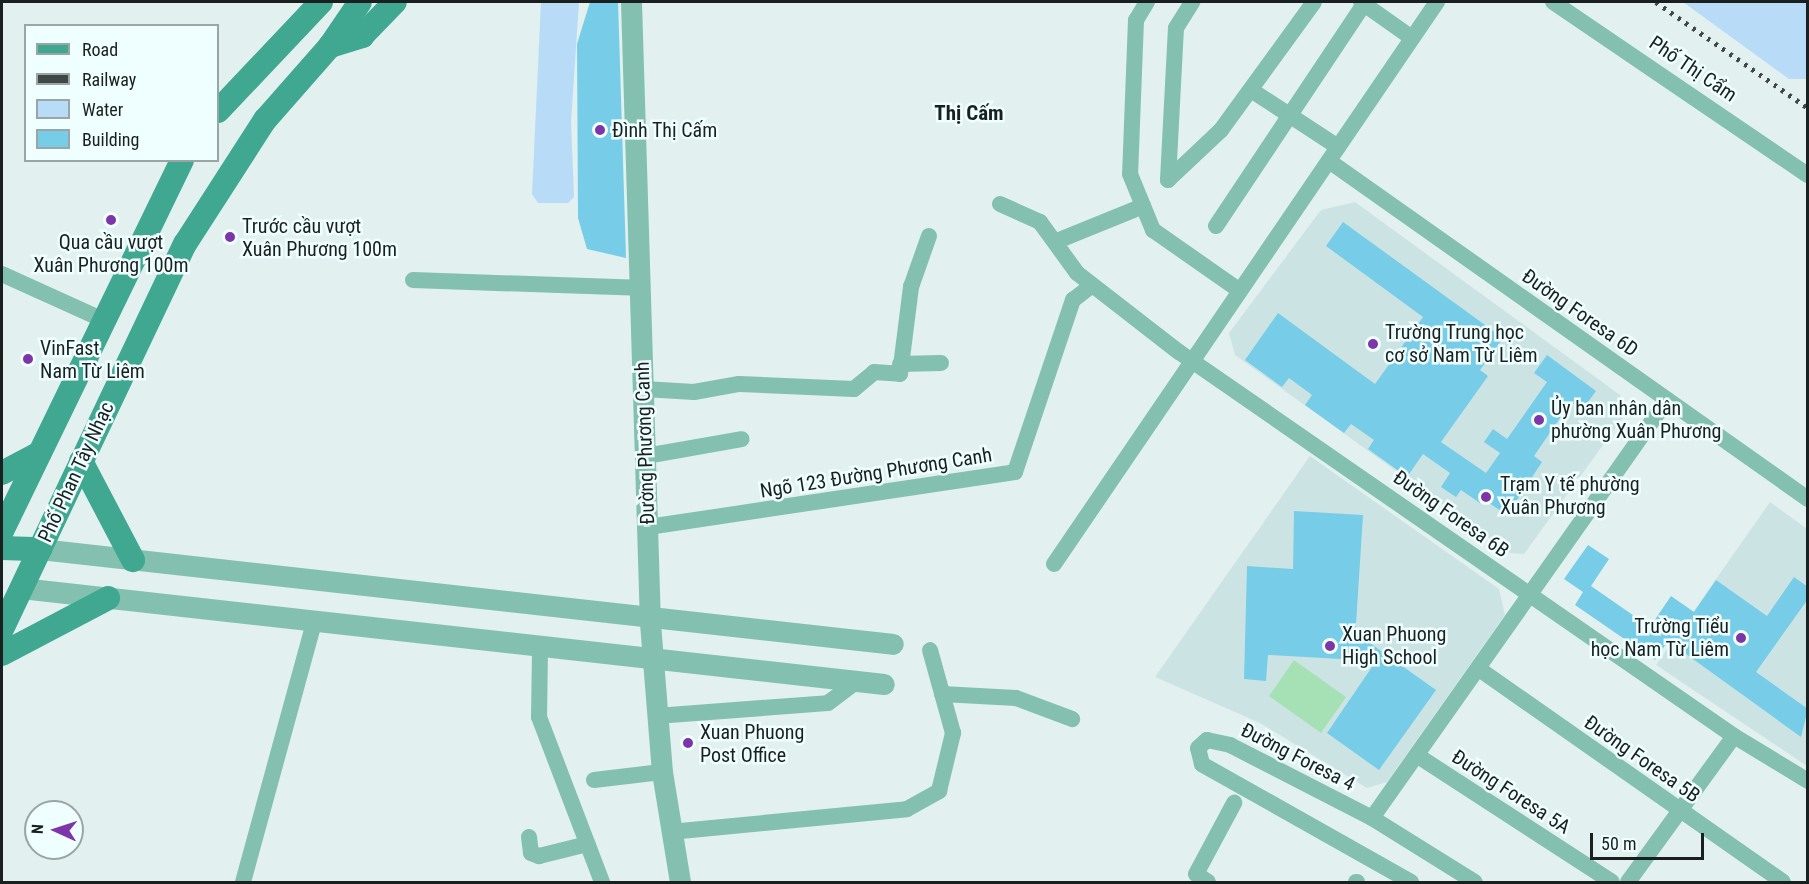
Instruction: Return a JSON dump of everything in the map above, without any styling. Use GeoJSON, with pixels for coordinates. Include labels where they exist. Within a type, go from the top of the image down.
{"type":"FeatureCollection","features":[{"type":"Feature","properties":{"kind":"main road"},"geometry":{"type":"LineString","coordinates":[[219,110],[306,11],[321,2]]}},
{"type":"Feature","properties":{"kind":"main road","name":"Phố Phan Tây Nhạc"},"geometry":{"type":"LineString","coordinates":[[2,629],[11,587],[40,549],[81,461],[219,186],[266,120],[330,46],[360,2]]}},
{"type":"Feature","properties":{"kind":"main road"},"geometry":{"type":"LineString","coordinates":[[330,46],[363,36],[395,2]]}},
{"type":"Feature","properties":{"kind":"main road"},"geometry":{"type":"LineString","coordinates":[[2,531],[101,319],[181,162]]}},
{"type":"Feature","properties":{"kind":"main road"},"geometry":{"type":"LineString","coordinates":[[2,472],[38,454]]}},
{"type":"Feature","properties":{"kind":"main road"},"geometry":{"type":"LineString","coordinates":[[81,461],[133,560]]}},
{"type":"Feature","properties":{"kind":"main road"},"geometry":{"type":"LineString","coordinates":[[2,548],[40,549]]}},
{"type":"Feature","properties":{"kind":"main road"},"geometry":{"type":"LineString","coordinates":[[2,654],[108,598]]}},
{"type":"Feature","properties":{"kind":"street","name":"Đường Phương Canh"},"geometry":{"type":"LineString","coordinates":[[631,2],[638,288],[644,389],[650,614],[662,772],[680,882]]}},
{"type":"Feature","properties":{"kind":"street"},"geometry":{"type":"LineString","coordinates":[[1147,2],[1136,20],[1130,174],[1153,230],[1240,291]]}},
{"type":"Feature","properties":{"kind":"street"},"geometry":{"type":"LineString","coordinates":[[1192,2],[1176,28],[1168,180],[1221,130],[1314,2]]}},
{"type":"Feature","properties":{"kind":"street"},"geometry":{"type":"LineString","coordinates":[[1054,564],[1437,2]]}},
{"type":"Feature","properties":{"kind":"street","name":"Phố Thị Cẩm"},"geometry":{"type":"LineString","coordinates":[[1553,2],[1808,175]]}},
{"type":"Feature","properties":{"kind":"street"},"geometry":{"type":"LineString","coordinates":[[1216,226],[1363,3],[1412,38]]}},
{"type":"Feature","properties":{"kind":"street"},"geometry":{"type":"LineString","coordinates":[[1251,90],[1338,147]]}},
{"type":"Feature","properties":{"kind":"street","name":"Đường Foresa 6D"},"geometry":{"type":"LineString","coordinates":[[1329,161],[1808,499]]}},
{"type":"Feature","properties":{"kind":"street","name":"Đường Foresa 6B"},"geometry":{"type":"LineString","coordinates":[[1000,204],[1040,222],[1057,241],[1077,273],[1091,286],[1192,361],[1734,736],[1808,781]]}},
{"type":"Feature","properties":{"kind":"street"},"geometry":{"type":"LineString","coordinates":[[1057,241],[1143,206]]}},
{"type":"Feature","properties":{"kind":"street"},"geometry":{"type":"LineString","coordinates":[[644,389],[694,392],[739,384],[854,389],[874,372],[900,374],[911,288],[929,236]]}},
{"type":"Feature","properties":{"kind":"street"},"geometry":{"type":"LineString","coordinates":[[2,274],[101,319]]}},
{"type":"Feature","properties":{"kind":"street"},"geometry":{"type":"LineString","coordinates":[[413,280],[638,288]]}},
{"type":"Feature","properties":{"kind":"street","name":"Ngõ 123 Đường Phương Canh"},"geometry":{"type":"LineString","coordinates":[[648,527],[1015,472],[1073,300],[1091,286]]}},
{"type":"Feature","properties":{"kind":"street"},"geometry":{"type":"LineString","coordinates":[[900,364],[940,363]]}},
{"type":"Feature","properties":{"kind":"street"},"geometry":{"type":"LineString","coordinates":[[1372,818],[1418,756],[1666,400]]}},
{"type":"Feature","properties":{"kind":"street"},"geometry":{"type":"LineString","coordinates":[[646,456],[742,439]]}},
{"type":"Feature","properties":{"kind":"street"},"geometry":{"type":"LineString","coordinates":[[40,549],[650,614],[893,644]]}},
{"type":"Feature","properties":{"kind":"street"},"geometry":{"type":"LineString","coordinates":[[11,587],[540,649],[884,684]]}},
{"type":"Feature","properties":{"kind":"street"},"geometry":{"type":"LineString","coordinates":[[243,882],[314,622]]}},
{"type":"Feature","properties":{"kind":"street"},"geometry":{"type":"LineString","coordinates":[[540,649],[539,717],[602,882]]}},
{"type":"Feature","properties":{"kind":"street"},"geometry":{"type":"LineString","coordinates":[[670,832],[907,809],[939,791],[953,733],[930,650]]}},
{"type":"Feature","properties":{"kind":"street","name":"Đường Foresa 5B"},"geometry":{"type":"LineString","coordinates":[[1479,669],[1783,882]]}},
{"type":"Feature","properties":{"kind":"street"},"geometry":{"type":"LineString","coordinates":[[656,716],[828,703],[857,681]]}},
{"type":"Feature","properties":{"kind":"street"},"geometry":{"type":"LineString","coordinates":[[942,694],[1016,698],[1072,719]]}},
{"type":"Feature","properties":{"kind":"street"},"geometry":{"type":"LineString","coordinates":[[1628,882],[1734,736]]}},
{"type":"Feature","properties":{"kind":"street","name":"Đường Foresa 4"},"geometry":{"type":"LineString","coordinates":[[1412,882],[1202,764],[1198,748],[1207,740],[1230,745],[1372,818],[1475,882]]}},
{"type":"Feature","properties":{"kind":"street","name":"Đường Foresa 5A"},"geometry":{"type":"LineString","coordinates":[[1418,756],[1612,882]]}},
{"type":"Feature","properties":{"kind":"street"},"geometry":{"type":"LineString","coordinates":[[594,780],[662,772]]}},
{"type":"Feature","properties":{"kind":"street"},"geometry":{"type":"LineString","coordinates":[[1208,882],[1196,874],[1234,803]]}},
{"type":"Feature","properties":{"kind":"street"},"geometry":{"type":"LineString","coordinates":[[529,837],[531,853],[539,856],[588,844]]}},
{"type":"Feature","properties":{"kind":"shaded area","name":"Trường Trung học cơ sở Nam Từ Liêm"},"geometry":{"type":"Polygon","coordinates":[[[1355,202],[1620,395],[1624,416],[1524,554],[1510,553],[1235,355],[1229,333],[1321,210],[1355,202]]]}},
{"type":"Feature","properties":{"kind":"shaded area","name":"Xuan Phuong High School"},"geometry":{"type":"Polygon","coordinates":[[[1310,456],[1499,589],[1505,615],[1387,782],[1367,788],[1260,723],[1155,677],[1310,456]]]}},
{"type":"Feature","properties":{"kind":"shaded area","name":"Trường Tiểu học Nam Từ Liêm"},"geometry":{"type":"Polygon","coordinates":[[[1770,502],[1807,529],[1807,766],[1656,665],[1770,502]]]}},
{"type":"Feature","properties":{"kind":"green space"},"geometry":{"type":"Polygon","coordinates":[[[1294,660],[1346,697],[1321,733],[1269,696],[1294,660]]]}},
{"type":"Feature","properties":{"kind":"water"},"geometry":{"type":"Polygon","coordinates":[[[541,2],[579,2],[571,122],[574,197],[568,203],[538,203],[532,194],[541,2]]]}},
{"type":"Feature","properties":{"kind":"water"},"geometry":{"type":"Polygon","coordinates":[[[1683,2],[1807,2],[1807,79],[1789,79],[1683,2]]]}},
{"type":"Feature","properties":{"kind":"building","name":"Đình Thị Cấm"},"geometry":{"type":"Polygon","coordinates":[[[590,2],[618,2],[626,258],[587,249],[578,218],[577,44],[590,2]]]}},
{"type":"Feature","properties":{"kind":"building"},"geometry":{"type":"Polygon","coordinates":[[[1343,222],[1503,338],[1480,370],[1488,376],[1441,442],[1486,473],[1500,453],[1484,442],[1493,429],[1507,439],[1547,382],[1534,373],[1547,355],[1596,391],[1582,410],[1571,402],[1534,456],[1542,462],[1507,515],[1483,499],[1480,503],[1461,490],[1456,497],[1441,487],[1450,473],[1423,454],[1407,477],[1368,449],[1374,440],[1351,424],[1344,433],[1305,405],[1312,395],[1289,378],[1282,387],[1245,360],[1278,313],[1375,384],[1423,317],[1326,246],[1343,222]]]}},
{"type":"Feature","properties":{"kind":"building"},"geometry":{"type":"Polygon","coordinates":[[[1294,511],[1363,515],[1355,640],[1367,641],[1436,690],[1379,770],[1327,733],[1376,661],[1268,655],[1266,681],[1244,679],[1247,566],[1293,569],[1294,511]]]}},
{"type":"Feature","properties":{"kind":"building"},"geometry":{"type":"Polygon","coordinates":[[[1588,545],[1609,559],[1591,586],[1650,627],[1671,596],[1694,612],[1716,580],[1767,616],[1794,577],[1808,587],[1808,599],[1756,672],[1808,709],[1801,737],[1668,641],[1655,660],[1575,605],[1583,592],[1564,579],[1588,545]]]}},
{"type":"Feature","properties":{"kind":"railway"},"geometry":{"type":"LineString","coordinates":[[1656,2],[1808,108]]}},
{"type":"Feature","properties":{"kind":"place","name":"Đình Thị Cấm"},"geometry":{"type":"Point","coordinates":[600,130]}},
{"type":"Feature","properties":{"kind":"place","name":"Qua cầu vượt Xuân Phương 100m"},"geometry":{"type":"Point","coordinates":[111,220]}},
{"type":"Feature","properties":{"kind":"place","name":"Trước cầu vượt Xuân Phương 100m"},"geometry":{"type":"Point","coordinates":[230,237]}},
{"type":"Feature","properties":{"kind":"place","name":"Trường Trung học cơ sở Nam Từ Liêm"},"geometry":{"type":"Point","coordinates":[1373,344]}},
{"type":"Feature","properties":{"kind":"place","name":"VinFast Nam Từ Liêm"},"geometry":{"type":"Point","coordinates":[28,359]}},
{"type":"Feature","properties":{"kind":"place","name":"Ủy ban nhân dân phường Xuân Phương"},"geometry":{"type":"Point","coordinates":[1539,420]}},
{"type":"Feature","properties":{"kind":"place","name":"Trạm Y tế phường Xuân Phương"},"geometry":{"type":"Point","coordinates":[1486,497]}},
{"type":"Feature","properties":{"kind":"place","name":"Trường Tiểu học Nam Từ Liêm"},"geometry":{"type":"Point","coordinates":[1741,638]}},
{"type":"Feature","properties":{"kind":"place","name":"Xuan Phuong High School"},"geometry":{"type":"Point","coordinates":[1330,646]}},
{"type":"Feature","properties":{"kind":"place","name":"Xuan Phuong Post Office"},"geometry":{"type":"Point","coordinates":[688,743]}},
{"type":"Feature","properties":{"kind":"district","name":"Thị Cấm"},"geometry":{"type":"Point","coordinates":[969,113]}}]}
